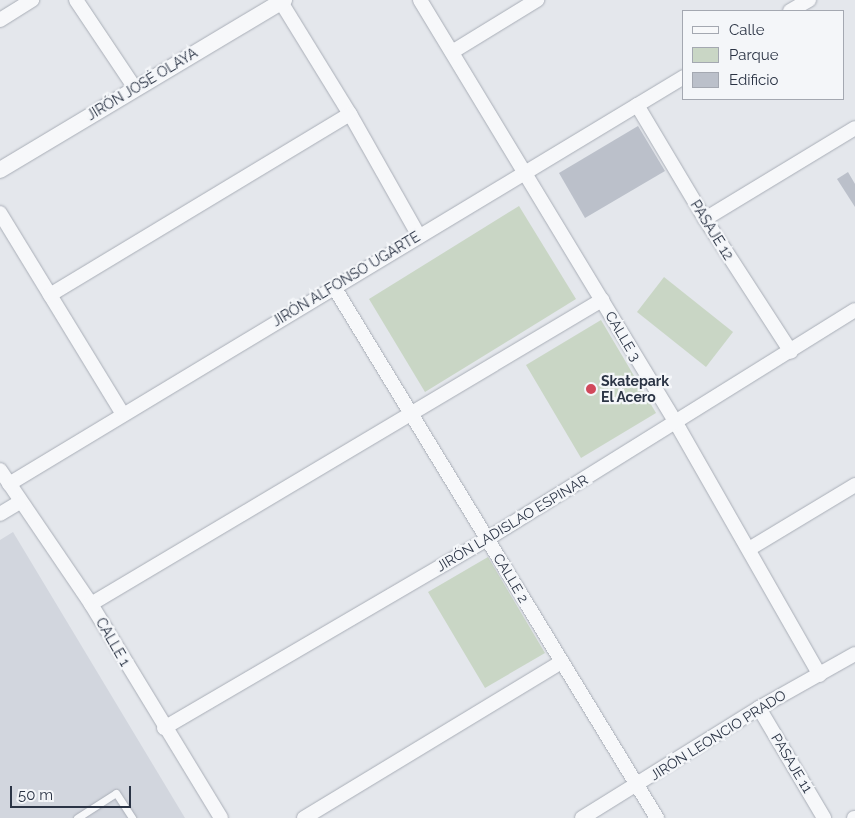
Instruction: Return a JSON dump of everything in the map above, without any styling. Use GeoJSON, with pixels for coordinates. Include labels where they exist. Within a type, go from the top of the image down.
{"type":"FeatureCollection","features":[{"type":"Feature","properties":{"kind":"street"},"geometry":{"type":"LineString","coordinates":[[0,20],[32,0]]}},
{"type":"Feature","properties":{"kind":"street"},"geometry":{"type":"LineString","coordinates":[[76,0],[135,88]]}},
{"type":"Feature","properties":{"kind":"street","name":"CALLE 3"},"geometry":{"type":"LineString","coordinates":[[420,0],[676,422],[820,675]]}},
{"type":"Feature","properties":{"kind":"street"},"geometry":{"type":"LineString","coordinates":[[452,52],[537,0]]}},
{"type":"Feature","properties":{"kind":"street"},"geometry":{"type":"LineString","coordinates":[[792,10],[809,0]]}},
{"type":"Feature","properties":{"kind":"street"},"geometry":{"type":"LineString","coordinates":[[282,1],[350,114],[419,236]]}},
{"type":"Feature","properties":{"kind":"street","name":"JIRÓN JOSÉ OLAYA"},"geometry":{"type":"LineString","coordinates":[[0,170],[282,1]]}},
{"type":"Feature","properties":{"kind":"street","name":"JIRÓN ALFONSO UGARTE"},"geometry":{"type":"LineString","coordinates":[[8,484],[122,413],[682,78]]}},
{"type":"Feature","properties":{"kind":"street","name":"PASAJE 12"},"geometry":{"type":"LineString","coordinates":[[637,106],[704,219],[791,352]]}},
{"type":"Feature","properties":{"kind":"street"},"geometry":{"type":"LineString","coordinates":[[50,295],[350,114]]}},
{"type":"Feature","properties":{"kind":"street"},"geometry":{"type":"LineString","coordinates":[[704,219],[855,128]]}},
{"type":"Feature","properties":{"kind":"street"},"geometry":{"type":"LineString","coordinates":[[0,213],[122,413]]}},
{"type":"Feature","properties":{"kind":"street","name":"CALLE 2"},"geometry":{"type":"LineString","coordinates":[[334,286],[560,662],[657,818]]}},
{"type":"Feature","properties":{"kind":"street"},"geometry":{"type":"LineString","coordinates":[[91,604],[602,300]]}},
{"type":"Feature","properties":{"kind":"street","name":"JIRÓN LADISLAO ESPINAR"},"geometry":{"type":"LineString","coordinates":[[164,728],[487,538],[791,352],[855,310]]}},
{"type":"Feature","properties":{"kind":"street","name":"CALLE 1"},"geometry":{"type":"LineString","coordinates":[[0,470],[91,604],[164,728],[221,818]]}},
{"type":"Feature","properties":{"kind":"street"},"geometry":{"type":"LineString","coordinates":[[749,549],[855,485]]}},
{"type":"Feature","properties":{"kind":"street"},"geometry":{"type":"LineString","coordinates":[[0,514],[20,502]]}},
{"type":"Feature","properties":{"kind":"street","name":"JIRÓN LEONCIO PRADO"},"geometry":{"type":"LineString","coordinates":[[582,818],[638,785],[759,708],[855,654]]}},
{"type":"Feature","properties":{"kind":"street"},"geometry":{"type":"LineString","coordinates":[[304,818],[560,662]]}},
{"type":"Feature","properties":{"kind":"street","name":"PASAJE 11"},"geometry":{"type":"LineString","coordinates":[[759,708],[824,818]]}},
{"type":"Feature","properties":{"kind":"lane"},"geometry":{"type":"LineString","coordinates":[[77,818],[116,793],[132,818]]}},
{"type":"Feature","properties":{"kind":"shaded area"},"geometry":{"type":"Polygon","coordinates":[[[13,532],[185,818],[0,818],[0,540],[13,532]]]}},
{"type":"Feature","properties":{"kind":"green space"},"geometry":{"type":"Polygon","coordinates":[[[519,206],[576,299],[425,392],[369,299],[519,206]]]}},
{"type":"Feature","properties":{"kind":"green space"},"geometry":{"type":"Polygon","coordinates":[[[664,277],[733,332],[706,367],[637,312],[664,277]]]}},
{"type":"Feature","properties":{"kind":"green space","name":"Skatepark El Acero"},"geometry":{"type":"Polygon","coordinates":[[[601,320],[656,413],[581,458],[526,365],[601,320]]]}},
{"type":"Feature","properties":{"kind":"green space"},"geometry":{"type":"Polygon","coordinates":[[[488,557],[545,653],[485,688],[428,592],[488,557]]]}},
{"type":"Feature","properties":{"kind":"building"},"geometry":{"type":"Polygon","coordinates":[[[638,126],[665,171],[585,218],[559,173],[638,126]]]}},
{"type":"Feature","properties":{"kind":"building"},"geometry":{"type":"Polygon","coordinates":[[[848,172],[855,184],[855,207],[837,179],[848,172]]]}},
{"type":"Feature","properties":{"kind":"place","name":"Skatepark El Acero"},"geometry":{"type":"Point","coordinates":[591,389]}}]}
